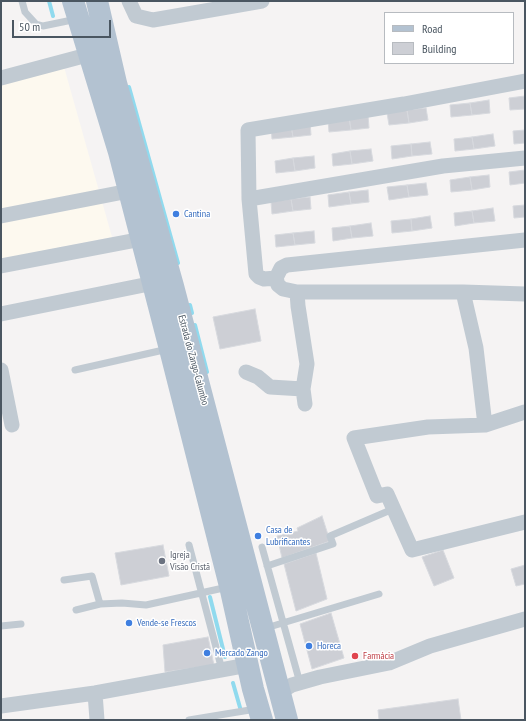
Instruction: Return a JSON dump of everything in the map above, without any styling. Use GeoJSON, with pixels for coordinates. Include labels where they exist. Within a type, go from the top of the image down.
{"type":"FeatureCollection","features":[{"type":"Feature","properties":{"kind":"main road","name":"Estrada do Zango-Calumbo"},"geometry":{"type":"LineString","coordinates":[[97,1],[116,83],[175,293],[273,626],[280,692],[287,720]]}},
{"type":"Feature","properties":{"kind":"main road","name":"Estrada do Zango-Calumbo"},"geometry":{"type":"LineString","coordinates":[[76,10],[91,54],[154,282],[230,586],[260,715]]}},
{"type":"Feature","properties":{"kind":"street"},"geometry":{"type":"LineString","coordinates":[[129,1],[136,16],[153,20],[262,1]]}},
{"type":"Feature","properties":{"kind":"street"},"geometry":{"type":"LineString","coordinates":[[1,78],[91,54]]}},
{"type":"Feature","properties":{"kind":"street"},"geometry":{"type":"LineString","coordinates":[[276,278],[264,279],[260,278],[256,274],[249,199],[248,130],[404,104],[525,81]]}},
{"type":"Feature","properties":{"kind":"street"},"geometry":{"type":"LineString","coordinates":[[249,199],[443,166],[525,158]]}},
{"type":"Feature","properties":{"kind":"street"},"geometry":{"type":"LineString","coordinates":[[1,216],[129,191]]}},
{"type":"Feature","properties":{"kind":"street"},"geometry":{"type":"LineString","coordinates":[[1,266],[142,239]]}},
{"type":"Feature","properties":{"kind":"street"},"geometry":{"type":"LineString","coordinates":[[525,240],[287,265],[281,268],[276,278],[278,285],[283,289],[297,292],[463,292],[525,294]]}},
{"type":"Feature","properties":{"kind":"street"},"geometry":{"type":"LineString","coordinates":[[1,314],[154,282]]}},
{"type":"Feature","properties":{"kind":"street"},"geometry":{"type":"LineString","coordinates":[[297,292],[307,364],[303,389],[305,404]]}},
{"type":"Feature","properties":{"kind":"street"},"geometry":{"type":"LineString","coordinates":[[463,292],[476,348],[485,425]]}},
{"type":"Feature","properties":{"kind":"street"},"geometry":{"type":"LineString","coordinates":[[1,370],[12,425]]}},
{"type":"Feature","properties":{"kind":"street"},"geometry":{"type":"LineString","coordinates":[[246,372],[258,377],[270,387],[303,389]]}},
{"type":"Feature","properties":{"kind":"street"},"geometry":{"type":"LineString","coordinates":[[525,412],[485,425],[428,427],[354,438],[377,496],[387,494],[412,550],[525,522]]}},
{"type":"Feature","properties":{"kind":"street"},"geometry":{"type":"LineString","coordinates":[[280,692],[300,683],[388,663],[430,646],[525,619]]}},
{"type":"Feature","properties":{"kind":"street"},"geometry":{"type":"LineString","coordinates":[[1,706],[95,693],[248,666]]}},
{"type":"Feature","properties":{"kind":"street"},"geometry":{"type":"LineString","coordinates":[[95,693],[97,720]]}},
{"type":"Feature","properties":{"kind":"lane"},"geometry":{"type":"LineString","coordinates":[[22,1],[25,12],[36,24],[43,26],[76,10]]}},
{"type":"Feature","properties":{"kind":"lane"},"geometry":{"type":"LineString","coordinates":[[75,370],[170,348]]}},
{"type":"Feature","properties":{"kind":"lane"},"geometry":{"type":"LineString","coordinates":[[267,566],[333,544],[330,536],[393,509]]}},
{"type":"Feature","properties":{"kind":"lane"},"geometry":{"type":"LineString","coordinates":[[189,545],[223,671]]}},
{"type":"Feature","properties":{"kind":"lane"},"geometry":{"type":"LineString","coordinates":[[262,547],[267,566],[273,626],[300,683]]}},
{"type":"Feature","properties":{"kind":"lane"},"geometry":{"type":"LineString","coordinates":[[64,580],[92,576],[100,604]]}},
{"type":"Feature","properties":{"kind":"lane"},"geometry":{"type":"LineString","coordinates":[[76,610],[100,604],[122,603],[146,605],[230,586]]}},
{"type":"Feature","properties":{"kind":"lane"},"geometry":{"type":"LineString","coordinates":[[273,626],[379,594]]}},
{"type":"Feature","properties":{"kind":"lane"},"geometry":{"type":"LineString","coordinates":[[1,626],[21,624]]}},
{"type":"Feature","properties":{"kind":"lane"},"geometry":{"type":"LineString","coordinates":[[189,720],[260,715]]}},
{"type":"Feature","properties":{"kind":"shaded area"},"geometry":{"type":"Polygon","coordinates":[[[64,67],[112,237],[1,259],[1,83],[64,67]]]}},
{"type":"Feature","properties":{"kind":"building"},"geometry":{"type":"Polygon","coordinates":[[[525,96],[525,109],[510,110],[509,98],[525,96]]]}},
{"type":"Feature","properties":{"kind":"building"},"geometry":{"type":"Polygon","coordinates":[[[489,100],[490,113],[472,115],[470,103],[489,100]]]}},
{"type":"Feature","properties":{"kind":"building"},"geometry":{"type":"Polygon","coordinates":[[[470,103],[472,115],[451,117],[450,105],[470,103]]]}},
{"type":"Feature","properties":{"kind":"building"},"geometry":{"type":"Polygon","coordinates":[[[426,108],[428,120],[409,123],[407,110],[426,108]]]}},
{"type":"Feature","properties":{"kind":"building"},"geometry":{"type":"Polygon","coordinates":[[[407,110],[409,123],[389,125],[387,113],[407,110]]]}},
{"type":"Feature","properties":{"kind":"building"},"geometry":{"type":"Polygon","coordinates":[[[368,115],[369,128],[351,130],[349,117],[368,115]]]}},
{"type":"Feature","properties":{"kind":"building"},"geometry":{"type":"Polygon","coordinates":[[[349,117],[351,130],[329,132],[328,120],[349,117]]]}},
{"type":"Feature","properties":{"kind":"building"},"geometry":{"type":"Polygon","coordinates":[[[310,122],[311,135],[293,137],[291,125],[310,122]]]}},
{"type":"Feature","properties":{"kind":"building"},"geometry":{"type":"Polygon","coordinates":[[[291,125],[293,137],[272,139],[271,127],[291,125]]]}},
{"type":"Feature","properties":{"kind":"building"},"geometry":{"type":"Polygon","coordinates":[[[525,130],[525,143],[514,144],[513,131],[525,130]]]}},
{"type":"Feature","properties":{"kind":"building"},"geometry":{"type":"Polygon","coordinates":[[[493,134],[495,146],[474,149],[472,137],[493,134]]]}},
{"type":"Feature","properties":{"kind":"building"},"geometry":{"type":"Polygon","coordinates":[[[472,137],[474,149],[455,151],[454,139],[472,137]]]}},
{"type":"Feature","properties":{"kind":"building"},"geometry":{"type":"Polygon","coordinates":[[[430,142],[432,154],[412,156],[411,144],[430,142]]]}},
{"type":"Feature","properties":{"kind":"building"},"geometry":{"type":"Polygon","coordinates":[[[411,144],[412,156],[392,159],[391,146],[411,144]]]}},
{"type":"Feature","properties":{"kind":"building"},"geometry":{"type":"Polygon","coordinates":[[[371,149],[373,161],[352,164],[350,151],[371,149]]]}},
{"type":"Feature","properties":{"kind":"building"},"geometry":{"type":"Polygon","coordinates":[[[350,151],[352,164],[333,166],[332,154],[350,151]]]}},
{"type":"Feature","properties":{"kind":"building"},"geometry":{"type":"Polygon","coordinates":[[[314,156],[315,168],[295,171],[293,158],[314,156]]]}},
{"type":"Feature","properties":{"kind":"building"},"geometry":{"type":"Polygon","coordinates":[[[293,158],[295,171],[276,173],[275,161],[293,158]]]}},
{"type":"Feature","properties":{"kind":"building"},"geometry":{"type":"Polygon","coordinates":[[[525,170],[525,183],[510,185],[509,172],[525,170]]]}},
{"type":"Feature","properties":{"kind":"building"},"geometry":{"type":"Polygon","coordinates":[[[489,175],[490,187],[472,190],[470,177],[489,175]]]}},
{"type":"Feature","properties":{"kind":"building"},"geometry":{"type":"Polygon","coordinates":[[[470,177],[472,190],[451,192],[450,180],[470,177]]]}},
{"type":"Feature","properties":{"kind":"building"},"geometry":{"type":"Polygon","coordinates":[[[426,183],[428,195],[409,197],[407,185],[426,183]]]}},
{"type":"Feature","properties":{"kind":"building"},"geometry":{"type":"Polygon","coordinates":[[[407,185],[409,197],[389,200],[387,187],[407,185]]]}},
{"type":"Feature","properties":{"kind":"building"},"geometry":{"type":"Polygon","coordinates":[[[368,190],[369,202],[351,204],[349,192],[368,190]]]}},
{"type":"Feature","properties":{"kind":"building"},"geometry":{"type":"Polygon","coordinates":[[[349,192],[351,204],[329,207],[328,195],[349,192]]]}},
{"type":"Feature","properties":{"kind":"building"},"geometry":{"type":"Polygon","coordinates":[[[310,197],[311,209],[293,211],[291,199],[310,197]]]}},
{"type":"Feature","properties":{"kind":"building"},"geometry":{"type":"Polygon","coordinates":[[[291,199],[293,211],[272,214],[271,202],[291,199]]]}},
{"type":"Feature","properties":{"kind":"building"},"geometry":{"type":"Polygon","coordinates":[[[525,205],[525,217],[514,218],[513,206],[525,205]]]}},
{"type":"Feature","properties":{"kind":"building"},"geometry":{"type":"Polygon","coordinates":[[[493,208],[495,221],[474,223],[472,211],[493,208]]]}},
{"type":"Feature","properties":{"kind":"building"},"geometry":{"type":"Polygon","coordinates":[[[472,211],[474,223],[455,226],[454,213],[472,211]]]}},
{"type":"Feature","properties":{"kind":"building"},"geometry":{"type":"Polygon","coordinates":[[[430,216],[432,228],[412,231],[411,219],[430,216]]]}},
{"type":"Feature","properties":{"kind":"building"},"geometry":{"type":"Polygon","coordinates":[[[411,219],[412,231],[392,233],[391,221],[411,219]]]}},
{"type":"Feature","properties":{"kind":"building"},"geometry":{"type":"Polygon","coordinates":[[[371,223],[373,236],[352,238],[350,226],[371,223]]]}},
{"type":"Feature","properties":{"kind":"building"},"geometry":{"type":"Polygon","coordinates":[[[350,226],[352,238],[333,241],[332,228],[350,226]]]}},
{"type":"Feature","properties":{"kind":"building"},"geometry":{"type":"Polygon","coordinates":[[[314,231],[315,243],[295,245],[293,233],[314,231]]]}},
{"type":"Feature","properties":{"kind":"building"},"geometry":{"type":"Polygon","coordinates":[[[293,233],[295,245],[276,247],[275,235],[293,233]]]}},
{"type":"Feature","properties":{"kind":"building"},"geometry":{"type":"Polygon","coordinates":[[[255,309],[261,341],[220,349],[213,317],[255,309]]]}},
{"type":"Feature","properties":{"kind":"building"},"geometry":{"type":"Polygon","coordinates":[[[322,516],[330,541],[282,558],[277,536],[298,531],[297,528],[322,516]]]}},
{"type":"Feature","properties":{"kind":"building"},"geometry":{"type":"Polygon","coordinates":[[[163,545],[169,576],[121,585],[115,553],[163,545]]]}},
{"type":"Feature","properties":{"kind":"building"},"geometry":{"type":"Polygon","coordinates":[[[443,550],[454,578],[434,586],[422,557],[443,550]]]}},
{"type":"Feature","properties":{"kind":"building"},"geometry":{"type":"Polygon","coordinates":[[[316,553],[327,599],[296,611],[284,564],[316,553]]]}},
{"type":"Feature","properties":{"kind":"building"},"geometry":{"type":"Polygon","coordinates":[[[525,565],[525,584],[516,586],[511,569],[525,565]]]}},
{"type":"Feature","properties":{"kind":"building"},"geometry":{"type":"Polygon","coordinates":[[[331,613],[344,658],[312,669],[300,624],[331,613]]]}},
{"type":"Feature","properties":{"kind":"building"},"geometry":{"type":"Polygon","coordinates":[[[208,637],[214,665],[165,672],[163,645],[208,637]]]}},
{"type":"Feature","properties":{"kind":"building"},"geometry":{"type":"Polygon","coordinates":[[[458,699],[461,720],[379,720],[378,710],[458,699]]]}},
{"type":"Feature","properties":{"kind":"waterway"},"geometry":{"type":"LineString","coordinates":[[49,1],[53,16]]}},
{"type":"Feature","properties":{"kind":"waterway"},"geometry":{"type":"LineString","coordinates":[[129,87],[178,263]]}},
{"type":"Feature","properties":{"kind":"waterway"},"geometry":{"type":"LineString","coordinates":[[190,305],[192,313]]}},
{"type":"Feature","properties":{"kind":"waterway"},"geometry":{"type":"LineString","coordinates":[[195,325],[207,372]]}},
{"type":"Feature","properties":{"kind":"waterway"},"geometry":{"type":"LineString","coordinates":[[210,597],[225,657]]}},
{"type":"Feature","properties":{"kind":"waterway"},"geometry":{"type":"LineString","coordinates":[[233,683],[241,711]]}},
{"type":"Feature","properties":{"kind":"place","name":"Cantina"},"geometry":{"type":"Point","coordinates":[176,214]}},
{"type":"Feature","properties":{"kind":"place","name":"Casa de Lubrificantes"},"geometry":{"type":"Point","coordinates":[258,536]}},
{"type":"Feature","properties":{"kind":"place","name":"Igreja Visão Cristã"},"geometry":{"type":"Point","coordinates":[162,561]}},
{"type":"Feature","properties":{"kind":"place","name":"Vende-se Frescos"},"geometry":{"type":"Point","coordinates":[129,623]}},
{"type":"Feature","properties":{"kind":"place","name":"Horeca"},"geometry":{"type":"Point","coordinates":[309,646]}},
{"type":"Feature","properties":{"kind":"place","name":"Mercado Zango"},"geometry":{"type":"Point","coordinates":[207,653]}},
{"type":"Feature","properties":{"kind":"place","name":"Farmácia"},"geometry":{"type":"Point","coordinates":[355,656]}}]}
